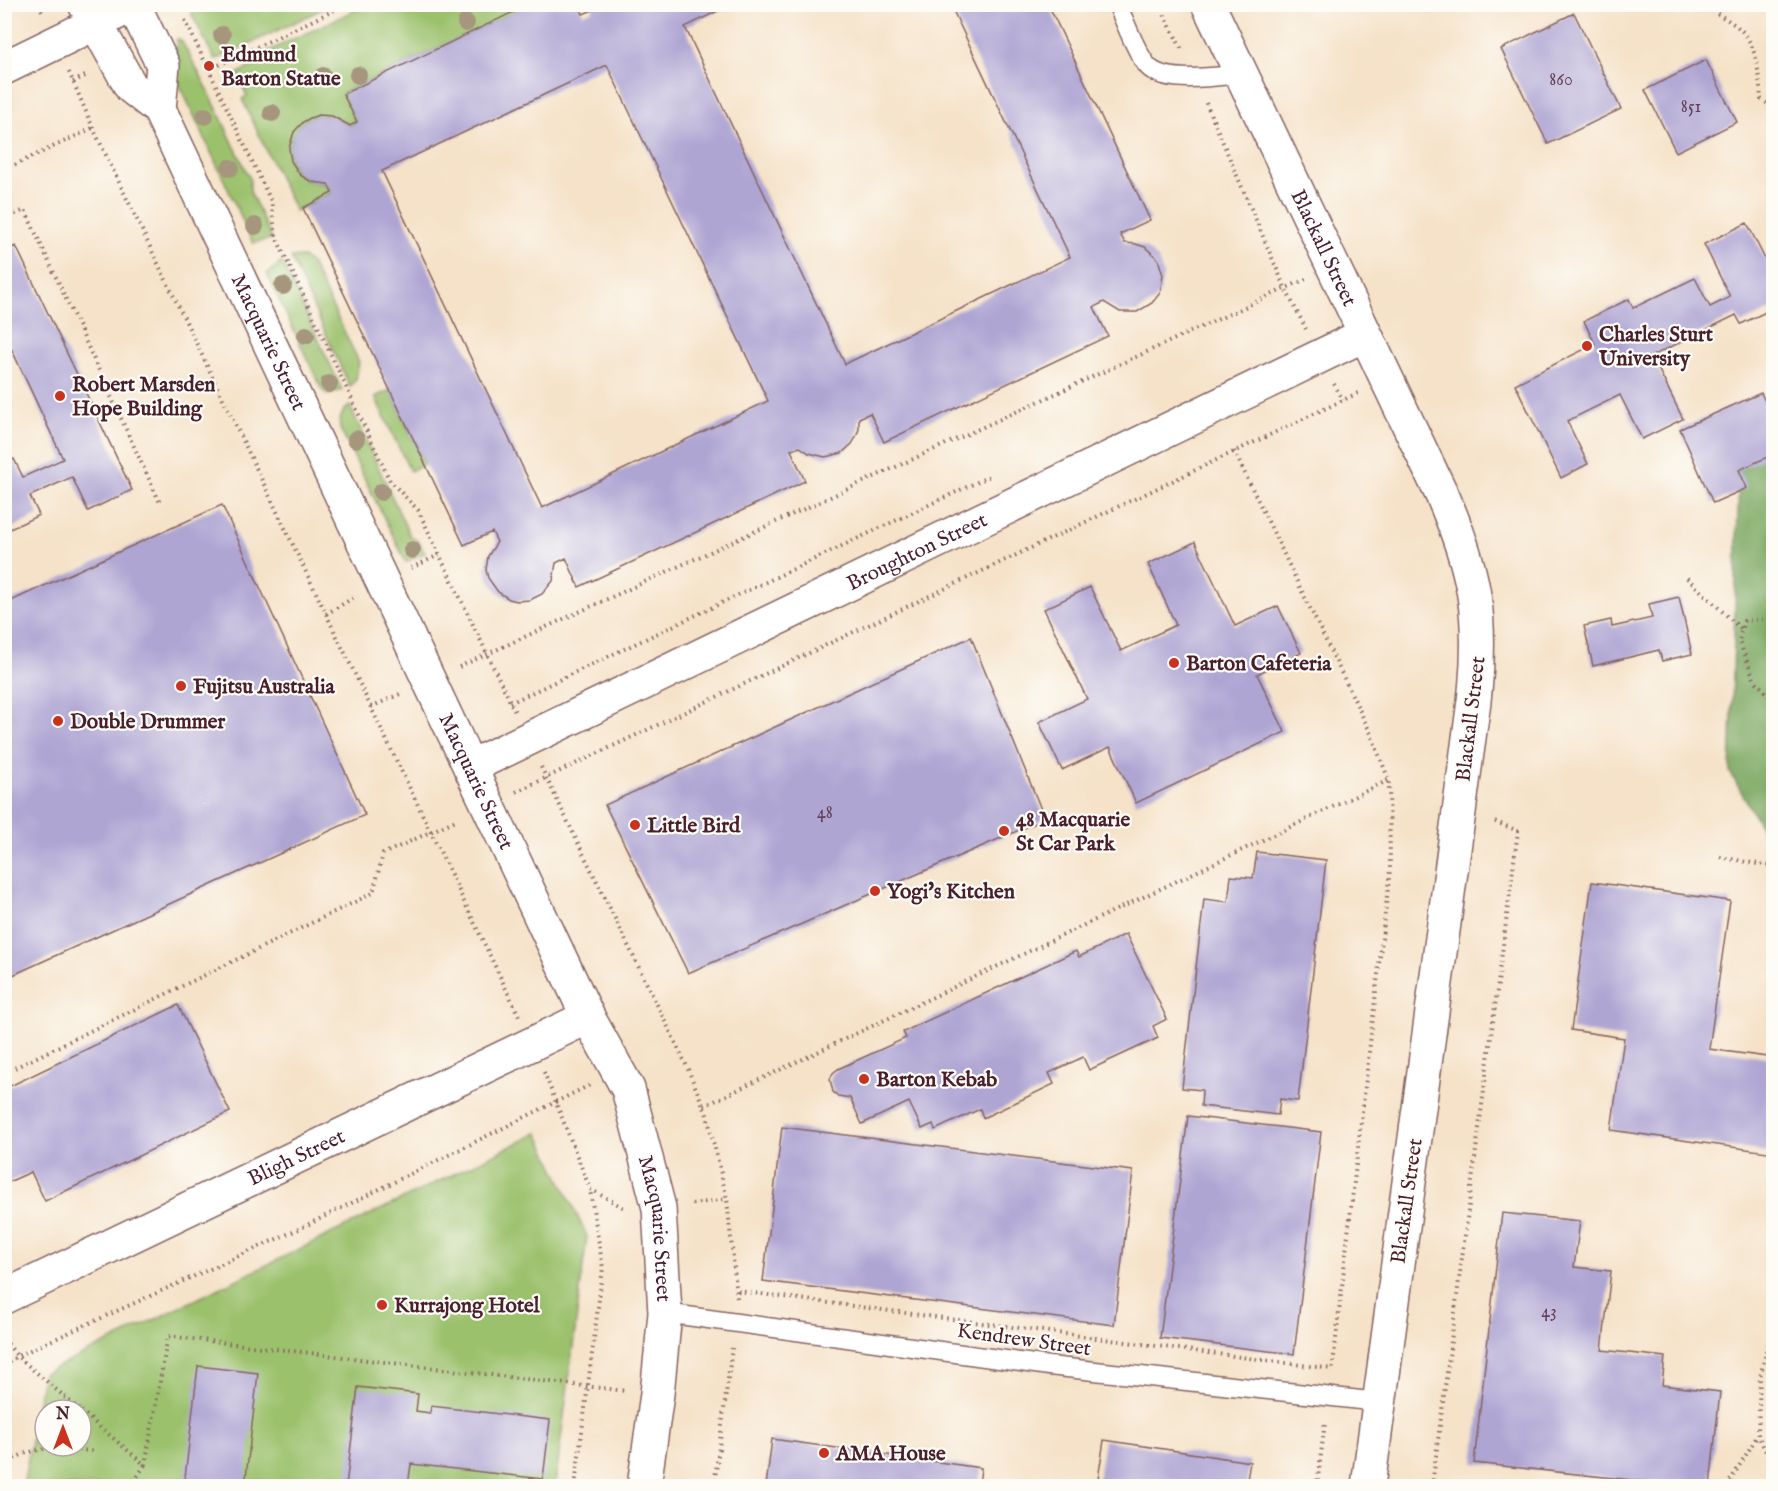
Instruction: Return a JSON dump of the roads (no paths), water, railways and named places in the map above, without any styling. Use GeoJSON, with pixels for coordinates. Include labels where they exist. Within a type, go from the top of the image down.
{"type":"FeatureCollection","features":[{"type":"Feature","properties":{"kind":"street","name":"Blackall Street"},"geometry":{"type":"LineString","coordinates":[[1208,4],[1443,497],[1462,543],[1474,586],[1479,629],[1479,650],[1471,718],[1368,1486]]}},
{"type":"Feature","properties":{"kind":"street"},"geometry":{"type":"LineString","coordinates":[[4,68],[90,14],[134,5],[163,65],[159,109]]}},
{"type":"Feature","properties":{"kind":"street","name":"Macquarie Street"},"geometry":{"type":"LineString","coordinates":[[90,14],[131,87],[159,109],[588,1017],[628,1089],[659,1208],[665,1313],[657,1394],[644,1486]]}},
{"type":"Feature","properties":{"kind":"street","name":"Broughton Street"},"geometry":{"type":"LineString","coordinates":[[470,767],[1364,335]]}},
{"type":"Feature","properties":{"kind":"street","name":"Bligh Street"},"geometry":{"type":"LineString","coordinates":[[4,1297],[588,1017]]}},
{"type":"Feature","properties":{"kind":"lane"},"geometry":{"type":"LineString","coordinates":[[1117,4],[1149,68],[1164,75],[1195,78],[1241,74]]}},
{"type":"Feature","properties":{"kind":"lane","name":"Kendrew Street"},"geometry":{"type":"LineString","coordinates":[[665,1313],[1049,1366],[1379,1402]]}},
{"type":"Feature","properties":{"kind":"place","name":"Edmund Barton Statue"},"geometry":{"type":"Point","coordinates":[209,66]}},
{"type":"Feature","properties":{"kind":"place","name":"Charles Sturt University"},"geometry":{"type":"Point","coordinates":[1587,346]}},
{"type":"Feature","properties":{"kind":"place","name":"Robert Marsden Hope Building"},"geometry":{"type":"Point","coordinates":[60,396]}},
{"type":"Feature","properties":{"kind":"place","name":"Barton Cafeteria"},"geometry":{"type":"Point","coordinates":[1174,663]}},
{"type":"Feature","properties":{"kind":"place","name":"Fujitsu Australia"},"geometry":{"type":"Point","coordinates":[181,686]}},
{"type":"Feature","properties":{"kind":"place","name":"Double Drummer"},"geometry":{"type":"Point","coordinates":[58,721]}},
{"type":"Feature","properties":{"kind":"place","name":"Little Bird"},"geometry":{"type":"Point","coordinates":[635,825]}},
{"type":"Feature","properties":{"kind":"place","name":"48 Macquarie St Car Park"},"geometry":{"type":"Point","coordinates":[1004,831]}},
{"type":"Feature","properties":{"kind":"place","name":"Yogi's Kitchen"},"geometry":{"type":"Point","coordinates":[875,891]}},
{"type":"Feature","properties":{"kind":"place","name":"Barton Kebab"},"geometry":{"type":"Point","coordinates":[864,1079]}},
{"type":"Feature","properties":{"kind":"place","name":"Kurrajong Hotel"},"geometry":{"type":"Point","coordinates":[382,1305]}},
{"type":"Feature","properties":{"kind":"place","name":"AMA House"},"geometry":{"type":"Point","coordinates":[824,1453]}}]}
